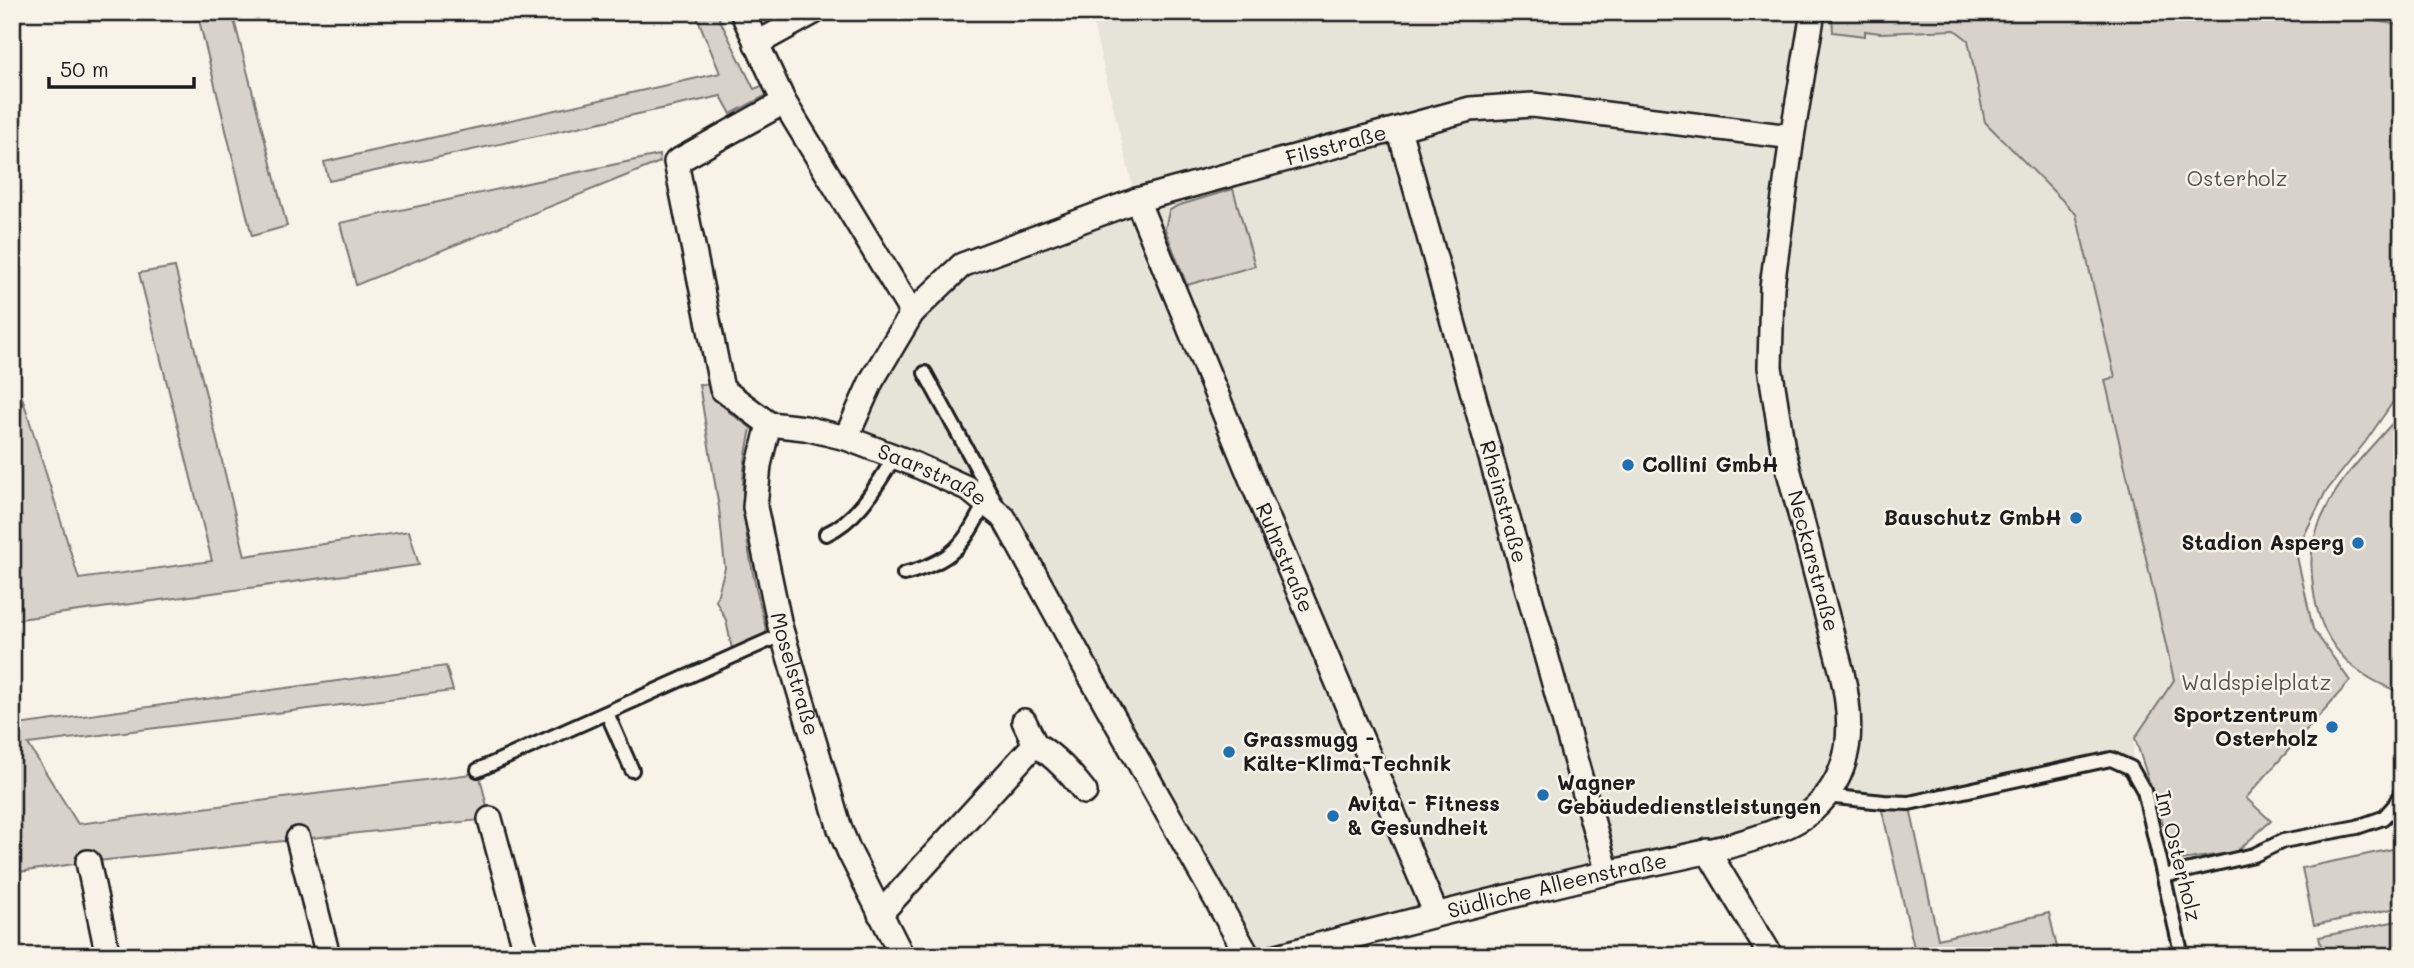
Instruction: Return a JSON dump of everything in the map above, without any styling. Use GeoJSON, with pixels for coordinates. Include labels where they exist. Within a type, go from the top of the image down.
{"type":"FeatureCollection","features":[{"type":"Feature","properties":{"kind":"street"},"geometry":{"type":"LineString","coordinates":[[742,12],[784,102],[912,313]]}},
{"type":"Feature","properties":{"kind":"street"},"geometry":{"type":"LineString","coordinates":[[756,44],[814,12]]}},
{"type":"Feature","properties":{"kind":"street","name":"Neckarstraße"},"geometry":{"type":"LineString","coordinates":[[1813,12],[1792,137],[1772,286],[1769,367],[1783,449],[1850,708],[1846,755],[1839,774],[1825,796]]}},
{"type":"Feature","properties":{"kind":"street"},"geometry":{"type":"LineString","coordinates":[[769,424],[722,389],[676,162],[784,102]]}},
{"type":"Feature","properties":{"kind":"street","name":"Filsstraße"},"geometry":{"type":"LineString","coordinates":[[846,438],[872,380],[912,313],[962,265],[1137,200],[1470,109],[1533,104],[1792,137]]}},
{"type":"Feature","properties":{"kind":"street","name":"Rheinstraße"},"geometry":{"type":"LineString","coordinates":[[1399,130],[1607,873]]}},
{"type":"Feature","properties":{"kind":"street","name":"Ruhrstraße"},"geometry":{"type":"LineString","coordinates":[[1137,200],[1247,488],[1436,914]]}},
{"type":"Feature","properties":{"kind":"street","name":"Saarstraße"},"geometry":{"type":"LineString","coordinates":[[769,424],[805,428],[846,438],[895,456],[967,488],[1004,518],[1248,956]]}},
{"type":"Feature","properties":{"kind":"street","name":"Moselstraße"},"geometry":{"type":"LineString","coordinates":[[769,424],[759,465],[755,507],[783,634],[837,823],[902,956]]}},
{"type":"Feature","properties":{"kind":"street"},"geometry":{"type":"LineString","coordinates":[[1024,721],[1035,744],[1069,771],[1085,792]]}},
{"type":"Feature","properties":{"kind":"street"},"geometry":{"type":"LineString","coordinates":[[880,914],[1035,744]]}},
{"type":"Feature","properties":{"kind":"street","name":"Südliche Alleenstraße"},"geometry":{"type":"LineString","coordinates":[[1278,956],[1436,914],[1707,850],[1791,824],[1815,808],[1825,796]]}},
{"type":"Feature","properties":{"kind":"street"},"geometry":{"type":"LineString","coordinates":[[490,819],[527,956]]}},
{"type":"Feature","properties":{"kind":"street"},"geometry":{"type":"LineString","coordinates":[[298,839],[328,956]]}},
{"type":"Feature","properties":{"kind":"street"},"geometry":{"type":"LineString","coordinates":[[1707,850],[1771,956]]}},
{"type":"Feature","properties":{"kind":"street"},"geometry":{"type":"LineString","coordinates":[[88,862],[108,956]]}},
{"type":"Feature","properties":{"kind":"lane"},"geometry":{"type":"LineString","coordinates":[[925,373],[1004,518]]}},
{"type":"Feature","properties":{"kind":"lane"},"geometry":{"type":"LineString","coordinates":[[826,534],[839,528],[856,513],[895,456]]}},
{"type":"Feature","properties":{"kind":"lane"},"geometry":{"type":"LineString","coordinates":[[904,574],[942,561],[957,548],[970,532],[985,503]]}},
{"type":"Feature","properties":{"kind":"lane"},"geometry":{"type":"LineString","coordinates":[[478,770],[783,634]]}},
{"type":"Feature","properties":{"kind":"lane"},"geometry":{"type":"LineString","coordinates":[[607,713],[632,770]]}},
{"type":"Feature","properties":{"kind":"lane","name":"Im Osterholz"},"geometry":{"type":"LineString","coordinates":[[1825,796],[1909,803],[2111,759],[2131,768],[2144,791],[2182,956]]}},
{"type":"Feature","properties":{"kind":"lane"},"geometry":{"type":"LineString","coordinates":[[2164,876],[2254,855],[2283,841],[2370,823],[2383,818],[2401,793]]}},
{"type":"Feature","properties":{"kind":"shaded area"},"geometry":{"type":"Polygon","coordinates":[[[1090,12],[1799,12],[1832,14],[1833,33],[1864,36],[1865,31],[1880,33],[1955,30],[1968,41],[1985,122],[2076,214],[2115,377],[2106,380],[2174,680],[2135,738],[2131,768],[2111,759],[1909,803],[1825,796],[1803,817],[1278,956],[1248,956],[1004,518],[846,438],[872,380],[962,265],[1136,200],[1090,12]]]}},
{"type":"Feature","properties":{"kind":"green space"},"geometry":{"type":"Polygon","coordinates":[[[197,12],[232,12],[287,226],[252,236],[197,12]]]}},
{"type":"Feature","properties":{"kind":"green space"},"geometry":{"type":"Polygon","coordinates":[[[695,12],[716,12],[754,89],[762,86],[767,95],[731,114],[721,96],[329,181],[324,162],[720,73],[695,12]]]}},
{"type":"Feature","properties":{"kind":"green space","name":"Osterholz"},"geometry":{"type":"Polygon","coordinates":[[[1832,12],[2241,12],[2271,17],[2280,12],[2310,12],[2402,25],[2402,389],[2325,493],[2296,552],[2313,629],[2350,681],[2246,798],[2271,821],[2236,852],[2175,861],[2135,738],[2174,680],[2105,380],[2115,377],[2076,214],[1985,122],[1968,40],[1955,30],[1880,33],[1865,31],[1865,36],[1833,32],[1832,12]]]}},
{"type":"Feature","properties":{"kind":"green space"},"geometry":{"type":"Polygon","coordinates":[[[659,155],[660,162],[356,285],[340,223],[659,155]]]}},
{"type":"Feature","properties":{"kind":"green space"},"geometry":{"type":"Polygon","coordinates":[[[1233,189],[1255,266],[1187,285],[1165,229],[1169,211],[1177,206],[1233,189]]]}},
{"type":"Feature","properties":{"kind":"green space"},"geometry":{"type":"Polygon","coordinates":[[[175,267],[245,556],[409,531],[419,565],[12,620],[12,452],[23,400],[79,579],[212,561],[139,273],[175,267]]]}},
{"type":"Feature","properties":{"kind":"green space"},"geometry":{"type":"Polygon","coordinates":[[[12,308],[19,372],[12,435],[12,308]]]}},
{"type":"Feature","properties":{"kind":"green space"},"geometry":{"type":"Polygon","coordinates":[[[699,384],[711,385],[729,412],[751,428],[743,477],[745,528],[767,633],[732,649],[726,620],[716,601],[725,568],[719,508],[699,384]]]}},
{"type":"Feature","properties":{"kind":"green space","name":"Stadion Asperg"},"geometry":{"type":"Polygon","coordinates":[[[2402,412],[2402,693],[2352,666],[2330,639],[2316,606],[2311,565],[2318,528],[2333,496],[2402,412]]]}},
{"type":"Feature","properties":{"kind":"green space"},"geometry":{"type":"Polygon","coordinates":[[[446,666],[453,691],[28,744],[78,824],[479,773],[490,819],[88,862],[12,873],[12,716],[18,725],[446,666]]]}},
{"type":"Feature","properties":{"kind":"green space"},"geometry":{"type":"Polygon","coordinates":[[[1880,802],[1909,803],[1938,939],[2049,913],[2059,956],[1916,956],[1880,802]]]}},
{"type":"Feature","properties":{"kind":"green space"},"geometry":{"type":"Polygon","coordinates":[[[2402,847],[2402,907],[2314,925],[2302,868],[2402,847]]]}},
{"type":"Feature","properties":{"kind":"green space"},"geometry":{"type":"Polygon","coordinates":[[[2402,920],[2402,956],[2323,956],[2319,937],[2402,920]]]}},
{"type":"Feature","properties":{"kind":"place","name":"Collini GmbH"},"geometry":{"type":"Point","coordinates":[1628,465]}},
{"type":"Feature","properties":{"kind":"place","name":"Bauschutz GmbH"},"geometry":{"type":"Point","coordinates":[2076,518]}},
{"type":"Feature","properties":{"kind":"place","name":"Stadion Asperg"},"geometry":{"type":"Point","coordinates":[2358,543]}},
{"type":"Feature","properties":{"kind":"place","name":"Sportzentrum Osterholz"},"geometry":{"type":"Point","coordinates":[2332,727]}},
{"type":"Feature","properties":{"kind":"place","name":"Grassmugg - Kälte-Klima-Technik"},"geometry":{"type":"Point","coordinates":[1229,752]}},
{"type":"Feature","properties":{"kind":"place","name":"Wagner Gebäudedienstleistungen"},"geometry":{"type":"Point","coordinates":[1543,795]}},
{"type":"Feature","properties":{"kind":"place","name":"Avita - Fitness & Gesundheit"},"geometry":{"type":"Point","coordinates":[1333,816]}},
{"type":"Feature","properties":{"kind":"park label","name":"Waldspielplatz"},"geometry":{"type":"Point","coordinates":[2256,683]}}]}
